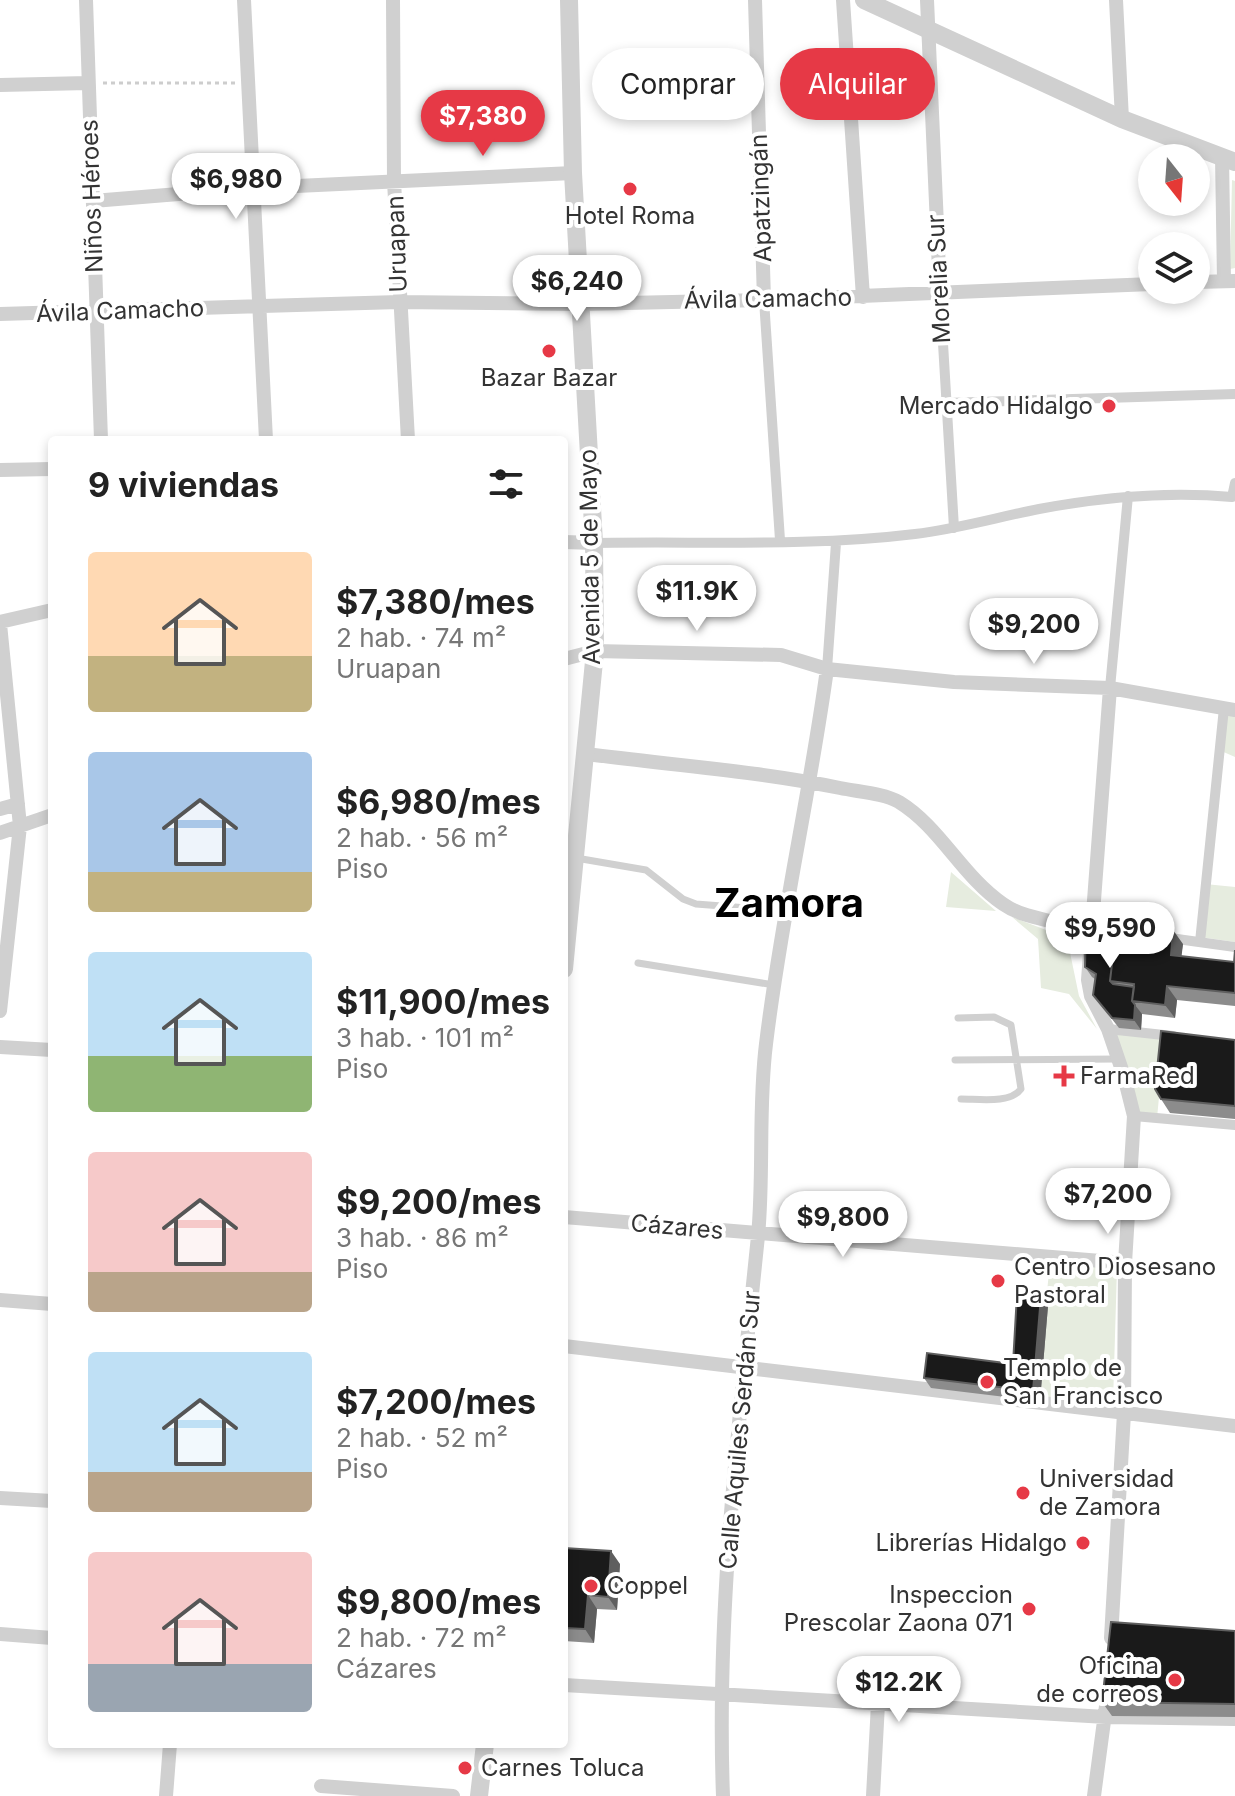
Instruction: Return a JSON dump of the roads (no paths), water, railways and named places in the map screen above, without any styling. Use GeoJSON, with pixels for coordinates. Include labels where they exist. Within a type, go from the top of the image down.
{"type":"FeatureCollection","features":[{"type":"Feature","properties":{"kind":"street","name":"Niños Héroes"},"geometry":{"type":"LineString","coordinates":[[86,0],[101,436]]}},
{"type":"Feature","properties":{"kind":"street"},"geometry":{"type":"LineString","coordinates":[[244,0],[266,436]]}},
{"type":"Feature","properties":{"kind":"street","name":"Uruapan"},"geometry":{"type":"LineString","coordinates":[[393,0],[394,181],[408,436]]}},
{"type":"Feature","properties":{"kind":"street","name":"Avenida 5 de Mayo"},"geometry":{"type":"LineString","coordinates":[[568,932],[595,651],[594,543],[573,173],[569,0]]}},
{"type":"Feature","properties":{"kind":"street","name":"Apatzingán"},"geometry":{"type":"LineString","coordinates":[[755,0],[764,300],[780,540]]}},
{"type":"Feature","properties":{"kind":"street"},"geometry":{"type":"LineString","coordinates":[[843,0],[863,297]]}},
{"type":"Feature","properties":{"kind":"street"},"geometry":{"type":"LineString","coordinates":[[864,0],[1122,119],[1228,159],[1229,281]]}},
{"type":"Feature","properties":{"kind":"street","name":"Morelia Sur"},"geometry":{"type":"LineString","coordinates":[[927,0],[945,403],[954,528]]}},
{"type":"Feature","properties":{"kind":"street"},"geometry":{"type":"LineString","coordinates":[[1116,0],[1122,119]]}},
{"type":"Feature","properties":{"kind":"street"},"geometry":{"type":"LineString","coordinates":[[0,85],[88,83]]}},
{"type":"Feature","properties":{"kind":"street"},"geometry":{"type":"LineString","coordinates":[[93,201],[252,188],[573,173]]}},
{"type":"Feature","properties":{"kind":"street","name":"Ávila Camacho"},"geometry":{"type":"LineString","coordinates":[[0,314],[399,302],[580,304],[764,300],[1138,285]]}},
{"type":"Feature","properties":{"kind":"street"},"geometry":{"type":"LineString","coordinates":[[945,403],[1235,394]]}},
{"type":"Feature","properties":{"kind":"street"},"geometry":{"type":"LineString","coordinates":[[0,470],[48,469]]}},
{"type":"Feature","properties":{"kind":"street"},"geometry":{"type":"LineString","coordinates":[[568,542],[780,540],[836,543],[954,528],[1037,510],[1128,496],[1232,497],[1235,483]]}},
{"type":"Feature","properties":{"kind":"street"},"geometry":{"type":"LineString","coordinates":[[1094,1796],[1106,1717],[1110,1664],[1124,1413],[1125,1263],[1134,1116],[1108,1029],[1091,996],[1110,688],[1128,496]]}},
{"type":"Feature","properties":{"kind":"street","name":"Calle Aquiles Serdán Sur"},"geometry":{"type":"LineString","coordinates":[[723,1796],[719,1696],[742,1366],[758,1234],[765,1048],[812,782],[827,669],[836,543]]}},
{"type":"Feature","properties":{"kind":"street"},"geometry":{"type":"LineString","coordinates":[[0,1011],[20,826],[0,623],[48,611]]}},
{"type":"Feature","properties":{"kind":"street"},"geometry":{"type":"LineString","coordinates":[[568,658],[595,651],[781,655],[827,669],[954,682],[1110,688],[1229,709],[1200,942]]}},
{"type":"Feature","properties":{"kind":"street"},"geometry":{"type":"LineString","coordinates":[[587,754],[812,782],[897,801],[918,817],[971,879],[1021,916],[1095,932]]}},
{"type":"Feature","properties":{"kind":"street"},"geometry":{"type":"LineString","coordinates":[[0,809],[18,804]]}},
{"type":"Feature","properties":{"kind":"street"},"geometry":{"type":"LineString","coordinates":[[0,833],[48,816]]}},
{"type":"Feature","properties":{"kind":"street"},"geometry":{"type":"LineString","coordinates":[[1158,937],[1235,947]]}},
{"type":"Feature","properties":{"kind":"street"},"geometry":{"type":"LineString","coordinates":[[1108,1029],[1179,1037]]}},
{"type":"Feature","properties":{"kind":"street"},"geometry":{"type":"LineString","coordinates":[[0,1047],[48,1050]]}},
{"type":"Feature","properties":{"kind":"street"},"geometry":{"type":"LineString","coordinates":[[1134,1116],[1235,1125]]}},
{"type":"Feature","properties":{"kind":"street","name":"Cázares"},"geometry":{"type":"LineString","coordinates":[[568,1217],[1125,1263]]}},
{"type":"Feature","properties":{"kind":"street"},"geometry":{"type":"LineString","coordinates":[[0,1300],[48,1304]]}},
{"type":"Feature","properties":{"kind":"street"},"geometry":{"type":"LineString","coordinates":[[568,1346],[1235,1426]]}},
{"type":"Feature","properties":{"kind":"street"},"geometry":{"type":"LineString","coordinates":[[0,1498],[48,1501]]}},
{"type":"Feature","properties":{"kind":"street"},"geometry":{"type":"LineString","coordinates":[[0,1634],[48,1638]]}},
{"type":"Feature","properties":{"kind":"street"},"geometry":{"type":"LineString","coordinates":[[568,1685],[1106,1717],[1235,1719]]}},
{"type":"Feature","properties":{"kind":"street"},"geometry":{"type":"LineString","coordinates":[[873,1796],[878,1704]]}},
{"type":"Feature","properties":{"kind":"street"},"geometry":{"type":"LineString","coordinates":[[166,1796],[170,1748]]}},
{"type":"Feature","properties":{"kind":"street"},"geometry":{"type":"LineString","coordinates":[[479,1796],[485,1748]]}},
{"type":"Feature","properties":{"kind":"street"},"geometry":{"type":"LineString","coordinates":[[321,1786],[453,1796]]}},
{"type":"Feature","properties":{"kind":"lane"},"geometry":{"type":"LineString","coordinates":[[576,858],[646,870],[683,899],[696,904],[730,904],[787,912]]}},
{"type":"Feature","properties":{"kind":"lane"},"geometry":{"type":"LineString","coordinates":[[638,963],[774,985]]}},
{"type":"Feature","properties":{"kind":"lane"},"geometry":{"type":"LineString","coordinates":[[958,1018],[1005,1019],[1011,1025],[1021,1089],[1016,1096],[961,1099]]}},
{"type":"Feature","properties":{"kind":"lane"},"geometry":{"type":"LineString","coordinates":[[955,1060],[1118,1059]]}},
{"type":"Feature","properties":{"kind":"place","name":"Hotel Roma"},"geometry":{"type":"Point","coordinates":[630,189]}},
{"type":"Feature","properties":{"kind":"place","name":"Bazar Bazar"},"geometry":{"type":"Point","coordinates":[549,351]}},
{"type":"Feature","properties":{"kind":"place","name":"Mercado Hidalgo"},"geometry":{"type":"Point","coordinates":[1109,406]}},
{"type":"Feature","properties":{"kind":"place","name":"FarmaRed"},"geometry":{"type":"Point","coordinates":[1064,1076]}},
{"type":"Feature","properties":{"kind":"place","name":"Centro Diosesano Pastoral"},"geometry":{"type":"Point","coordinates":[998,1281]}},
{"type":"Feature","properties":{"kind":"place","name":"Templo de San Francisco"},"geometry":{"type":"Point","coordinates":[987,1382]}},
{"type":"Feature","properties":{"kind":"place","name":"Universidad de Zamora"},"geometry":{"type":"Point","coordinates":[1023,1493]}},
{"type":"Feature","properties":{"kind":"place","name":"Librerías Hidalgo"},"geometry":{"type":"Point","coordinates":[1083,1543]}},
{"type":"Feature","properties":{"kind":"place","name":"Coppel"},"geometry":{"type":"Point","coordinates":[591,1586]}},
{"type":"Feature","properties":{"kind":"place","name":"Inspeccion Prescolar Zaona 071"},"geometry":{"type":"Point","coordinates":[1029,1609]}},
{"type":"Feature","properties":{"kind":"place","name":"Oficina de correos"},"geometry":{"type":"Point","coordinates":[1175,1680]}},
{"type":"Feature","properties":{"kind":"place","name":"Carnes Toluca"},"geometry":{"type":"Point","coordinates":[465,1768]}},
{"type":"Feature","properties":{"kind":"district","name":"Zamora"},"geometry":{"type":"Point","coordinates":[789,903]}}]}
